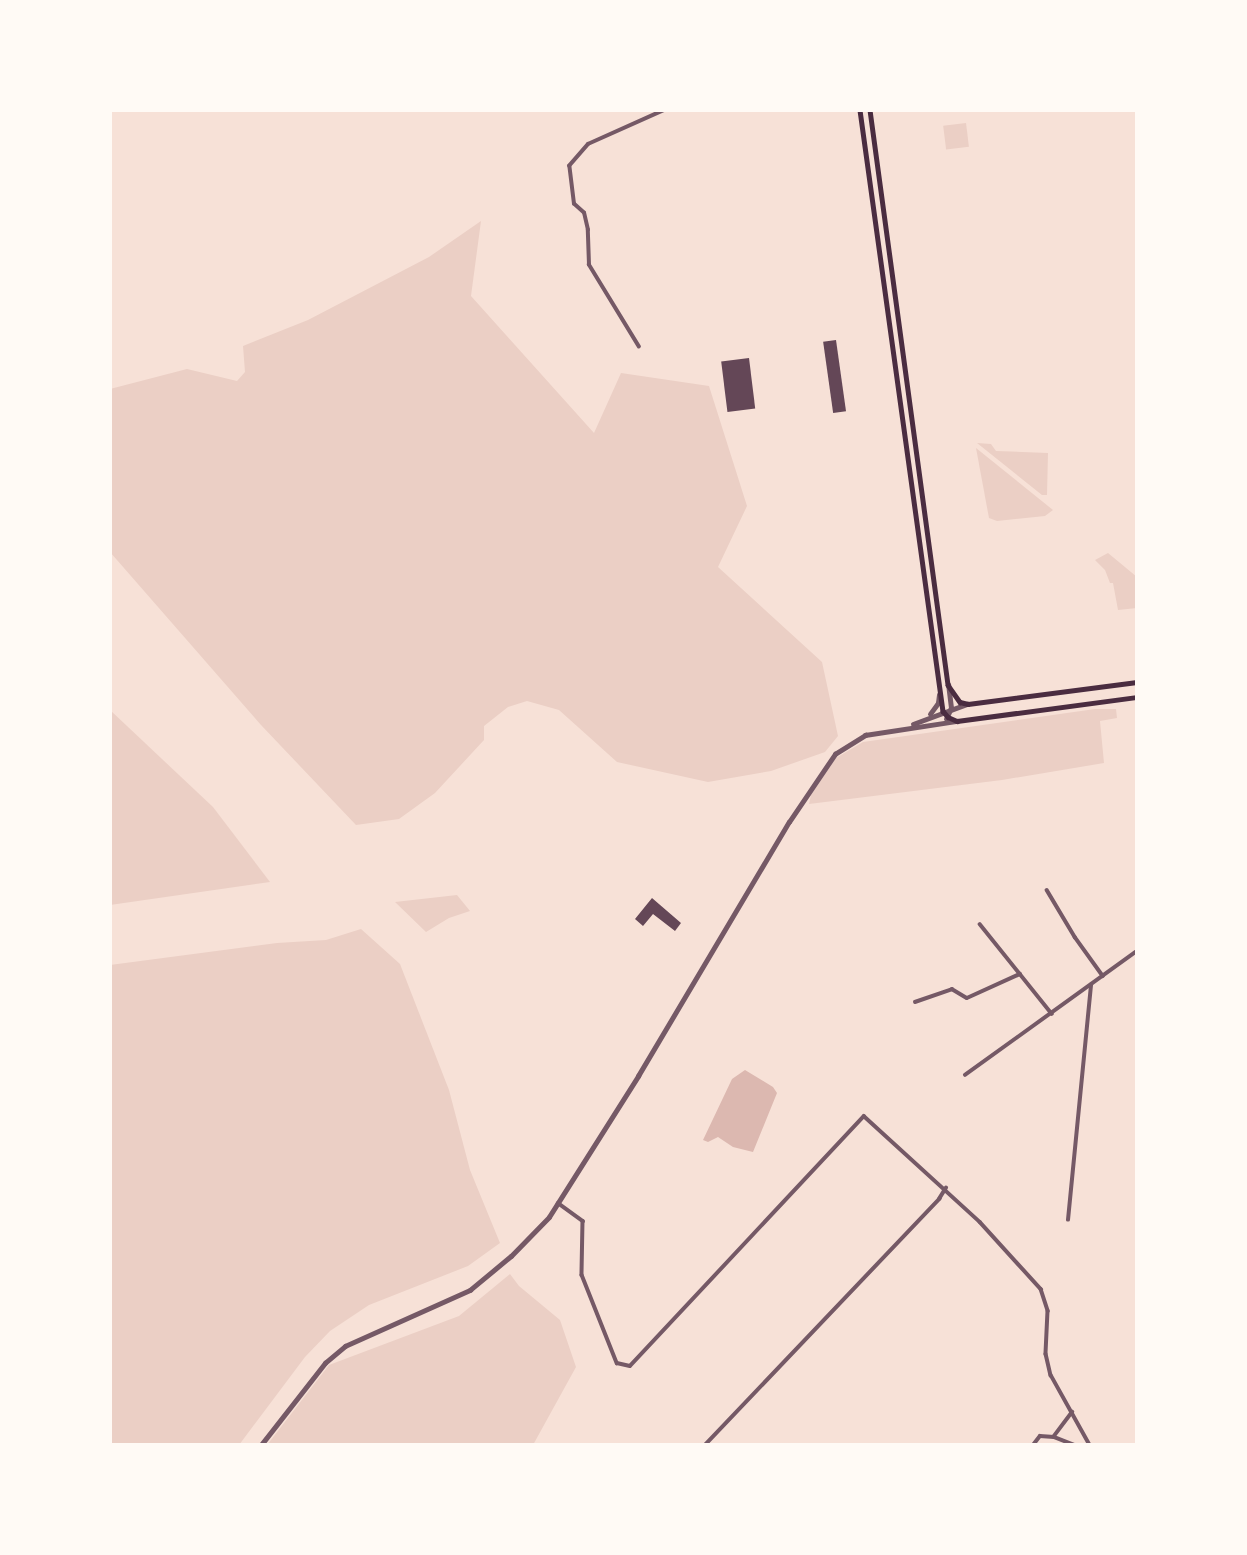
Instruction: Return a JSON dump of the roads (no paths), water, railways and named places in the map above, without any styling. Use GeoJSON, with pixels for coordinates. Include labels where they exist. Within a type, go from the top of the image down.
{"type":"FeatureCollection","features":[{"type":"Feature","properties":{"kind":"main road"},"geometry":{"type":"LineString","coordinates":[[860,110],[943,710],[948,717],[957,721],[1137,697]]}},
{"type":"Feature","properties":{"kind":"main road"},"geometry":{"type":"LineString","coordinates":[[870,110],[948,685],[960,702],[968,704],[1137,682]]}},
{"type":"Feature","properties":{"kind":"street"},"geometry":{"type":"LineString","coordinates":[[639,347],[589,265],[588,230],[584,213],[574,204],[569,166],[588,144],[664,110]]}},
{"type":"Feature","properties":{"kind":"street"},"geometry":{"type":"LineString","coordinates":[[943,722],[951,708],[948,685]]}},
{"type":"Feature","properties":{"kind":"street"},"geometry":{"type":"LineString","coordinates":[[926,718],[939,703],[940,690]]}},
{"type":"Feature","properties":{"kind":"street"},"geometry":{"type":"LineString","coordinates":[[906,727],[943,710],[968,704]]}},
{"type":"Feature","properties":{"kind":"street"},"geometry":{"type":"LineString","coordinates":[[261,1445],[325,1363],[345,1346],[470,1290],[537,1231],[558,1203],[829,761],[854,740],[906,727],[957,721]]}},
{"type":"Feature","properties":{"kind":"street"},"geometry":{"type":"LineString","coordinates":[[1047,890],[1075,937],[1104,976]]}},
{"type":"Feature","properties":{"kind":"street"},"geometry":{"type":"LineString","coordinates":[[980,924],[1052,1014]]}},
{"type":"Feature","properties":{"kind":"street"},"geometry":{"type":"LineString","coordinates":[[965,1075],[1137,951]]}},
{"type":"Feature","properties":{"kind":"street"},"geometry":{"type":"LineString","coordinates":[[915,1002],[952,989],[967,998],[1020,974]]}},
{"type":"Feature","properties":{"kind":"street"},"geometry":{"type":"LineString","coordinates":[[1068,1220],[1091,985]]}},
{"type":"Feature","properties":{"kind":"street"},"geometry":{"type":"LineString","coordinates":[[558,1203],[583,1221],[582,1275],[617,1363],[630,1366],[864,1116],[946,1188],[1041,1290],[1048,1311],[1046,1354],[1051,1375],[1090,1445]]}},
{"type":"Feature","properties":{"kind":"street"},"geometry":{"type":"LineString","coordinates":[[705,1445],[939,1199],[946,1188]]}},
{"type":"Feature","properties":{"kind":"street"},"geometry":{"type":"LineString","coordinates":[[1054,1437],[1072,1412]]}},
{"type":"Feature","properties":{"kind":"street"},"geometry":{"type":"LineString","coordinates":[[1032,1445],[1040,1436],[1054,1437],[1075,1445]]}}]}
